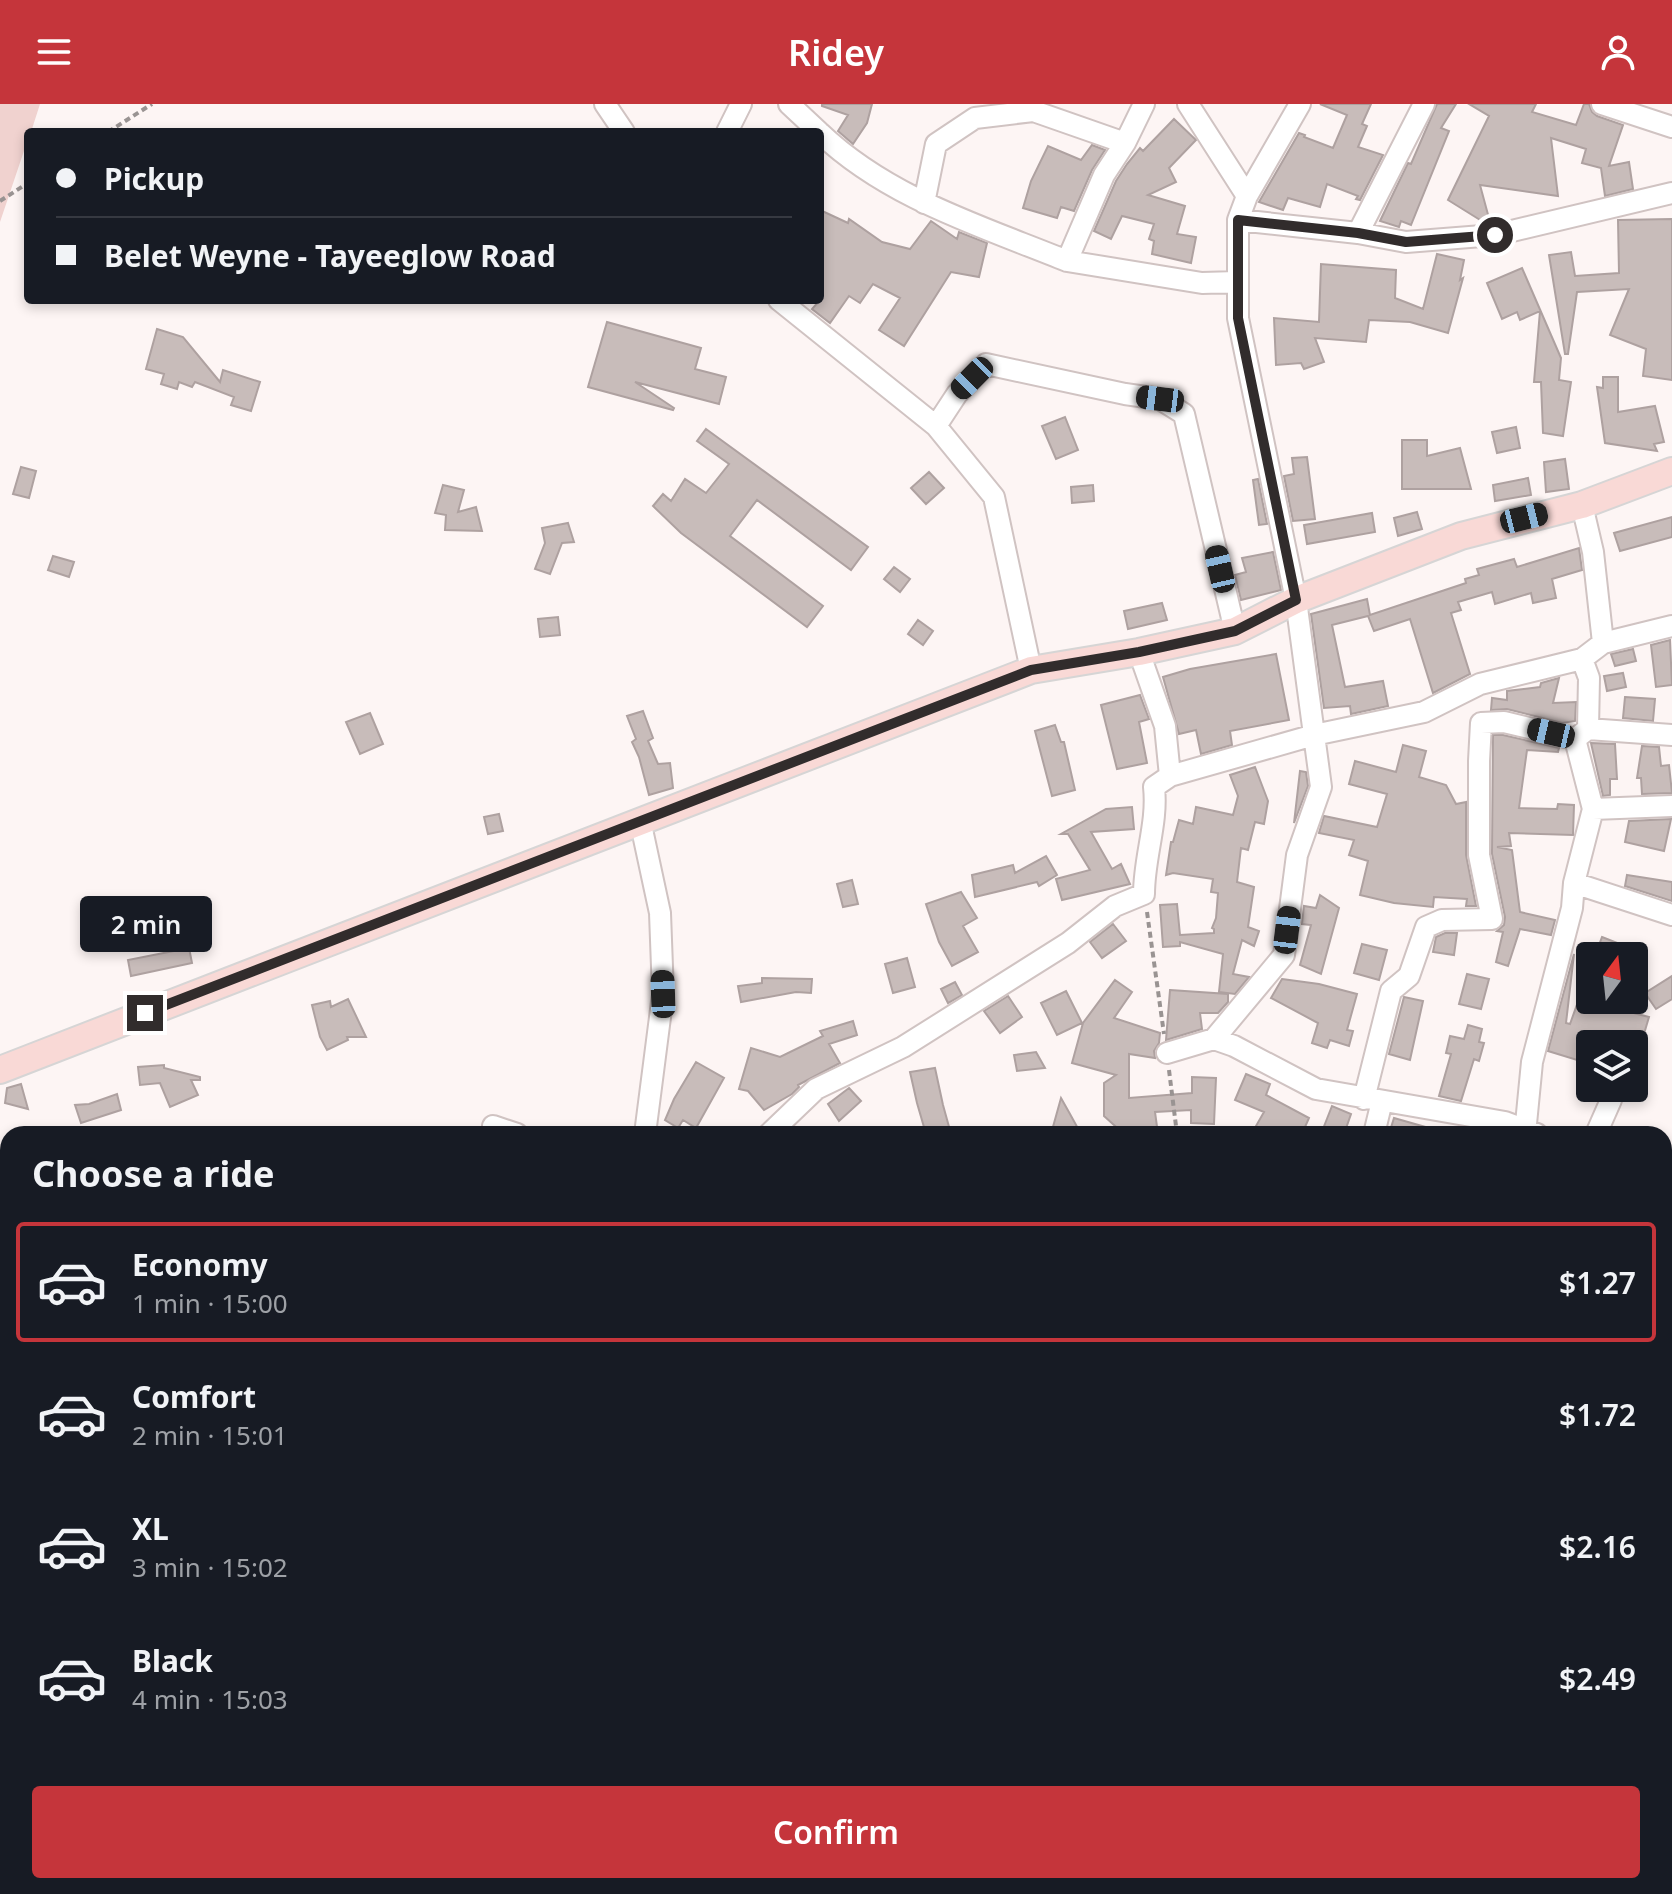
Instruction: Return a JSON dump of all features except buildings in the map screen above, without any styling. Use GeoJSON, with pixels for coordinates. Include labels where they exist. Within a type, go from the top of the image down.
{"type":"FeatureCollection","features":[{"type":"Feature","properties":{"kind":"main road"},"geometry":{"type":"LineString","coordinates":[[0,1070],[1031,670],[1139,652],[1235,631],[1296,600],[1461,536],[1582,505],[1672,471]]}},
{"type":"Feature","properties":{"kind":"street"},"geometry":{"type":"LineString","coordinates":[[605,104],[621,128]]}},
{"type":"Feature","properties":{"kind":"street"},"geometry":{"type":"LineString","coordinates":[[729,128],[741,104]]}},
{"type":"Feature","properties":{"kind":"street"},"geometry":{"type":"LineString","coordinates":[[789,104],[816,128]]}},
{"type":"Feature","properties":{"kind":"street"},"geometry":{"type":"LineString","coordinates":[[1067,261],[1104,175],[1125,143],[1144,104]]}},
{"type":"Feature","properties":{"kind":"street"},"geometry":{"type":"LineString","coordinates":[[1188,104],[1247,196]]}},
{"type":"Feature","properties":{"kind":"street"},"geometry":{"type":"LineString","coordinates":[[1167,1053],[1214,1039],[1284,955],[1297,855],[1321,787],[1296,600],[1238,318],[1238,220],[1247,196],[1300,104]]}},
{"type":"Feature","properties":{"kind":"street"},"geometry":{"type":"LineString","coordinates":[[1358,233],[1424,104]]}},
{"type":"Feature","properties":{"kind":"street"},"geometry":{"type":"LineString","coordinates":[[1602,104],[1672,127]]}},
{"type":"Feature","properties":{"kind":"street"},"geometry":{"type":"LineString","coordinates":[[924,203],[936,144],[975,118],[1024,108],[1125,143]]}},
{"type":"Feature","properties":{"kind":"street"},"geometry":{"type":"LineString","coordinates":[[824,136],[853,163],[924,203],[1067,261],[1202,283],[1237,282]]}},
{"type":"Feature","properties":{"kind":"street"},"geometry":{"type":"LineString","coordinates":[[1238,220],[1358,233],[1406,242],[1495,235],[1672,193]]}},
{"type":"Feature","properties":{"kind":"street"},"geometry":{"type":"LineString","coordinates":[[784,304],[936,426],[994,497],[1031,670]]}},
{"type":"Feature","properties":{"kind":"street"},"geometry":{"type":"LineString","coordinates":[[936,426],[957,394],[986,364],[1160,399],[1184,414],[1235,631]]}},
{"type":"Feature","properties":{"kind":"street"},"geometry":{"type":"LineString","coordinates":[[1582,505],[1593,552],[1603,643]]}},
{"type":"Feature","properties":{"kind":"street"},"geometry":{"type":"LineString","coordinates":[[777,1126],[816,1089],[903,1047],[1068,943],[1115,906],[1144,894],[1157,807],[1154,787],[1170,776],[1314,735],[1424,712],[1480,684],[1582,659],[1603,643],[1672,626]]}},
{"type":"Feature","properties":{"kind":"street"},"geometry":{"type":"LineString","coordinates":[[1139,652],[1165,726],[1170,776]]}},
{"type":"Feature","properties":{"kind":"street"},"geometry":{"type":"LineString","coordinates":[[1529,1126],[1532,1062],[1572,908],[1574,883],[1593,809],[1581,734],[1589,678],[1582,659]]}},
{"type":"Feature","properties":{"kind":"street"},"geometry":{"type":"LineString","coordinates":[[1449,701],[1481,723],[1504,722],[1581,734],[1672,735]]}},
{"type":"Feature","properties":{"kind":"street"},"geometry":{"type":"LineString","coordinates":[[1374,1126],[1373,1100],[1391,991],[1409,976],[1426,927],[1442,920],[1492,919],[1479,855],[1481,723]]}},
{"type":"Feature","properties":{"kind":"street"},"geometry":{"type":"LineString","coordinates":[[1593,809],[1672,806]]}},
{"type":"Feature","properties":{"kind":"street"},"geometry":{"type":"LineString","coordinates":[[640,820],[660,913],[663,994],[646,1126]]}},
{"type":"Feature","properties":{"kind":"street"},"geometry":{"type":"LineString","coordinates":[[1574,883],[1672,915]]}},
{"type":"Feature","properties":{"kind":"street"},"geometry":{"type":"LineString","coordinates":[[1214,1039],[1234,1046],[1316,1089],[1514,1126]]}},
{"type":"Feature","properties":{"kind":"street"},"geometry":{"type":"LineString","coordinates":[[1600,1126],[1610,1102]]}},
{"type":"Feature","properties":{"kind":"path"},"geometry":{"type":"LineString","coordinates":[[114,128],[152,104]]}},
{"type":"Feature","properties":{"kind":"path"},"geometry":{"type":"LineString","coordinates":[[0,201],[24,186]]}},
{"type":"Feature","properties":{"kind":"path"},"geometry":{"type":"LineString","coordinates":[[1144,894],[1176,1126]]}},
{"type":"Feature","properties":{"kind":"shaded area"},"geometry":{"type":"Polygon","coordinates":[[[0,104],[40,104],[32,128],[24,128],[24,151],[0,222],[0,104]]]}},
{"type":"Feature","properties":{"kind":"route"},"geometry":{"type":"LineString","coordinates":[[145,1013],[1031,670],[1139,652],[1235,631],[1296,600],[1238,318],[1238,220],[1358,233],[1406,242],[1495,235]]}}]}
